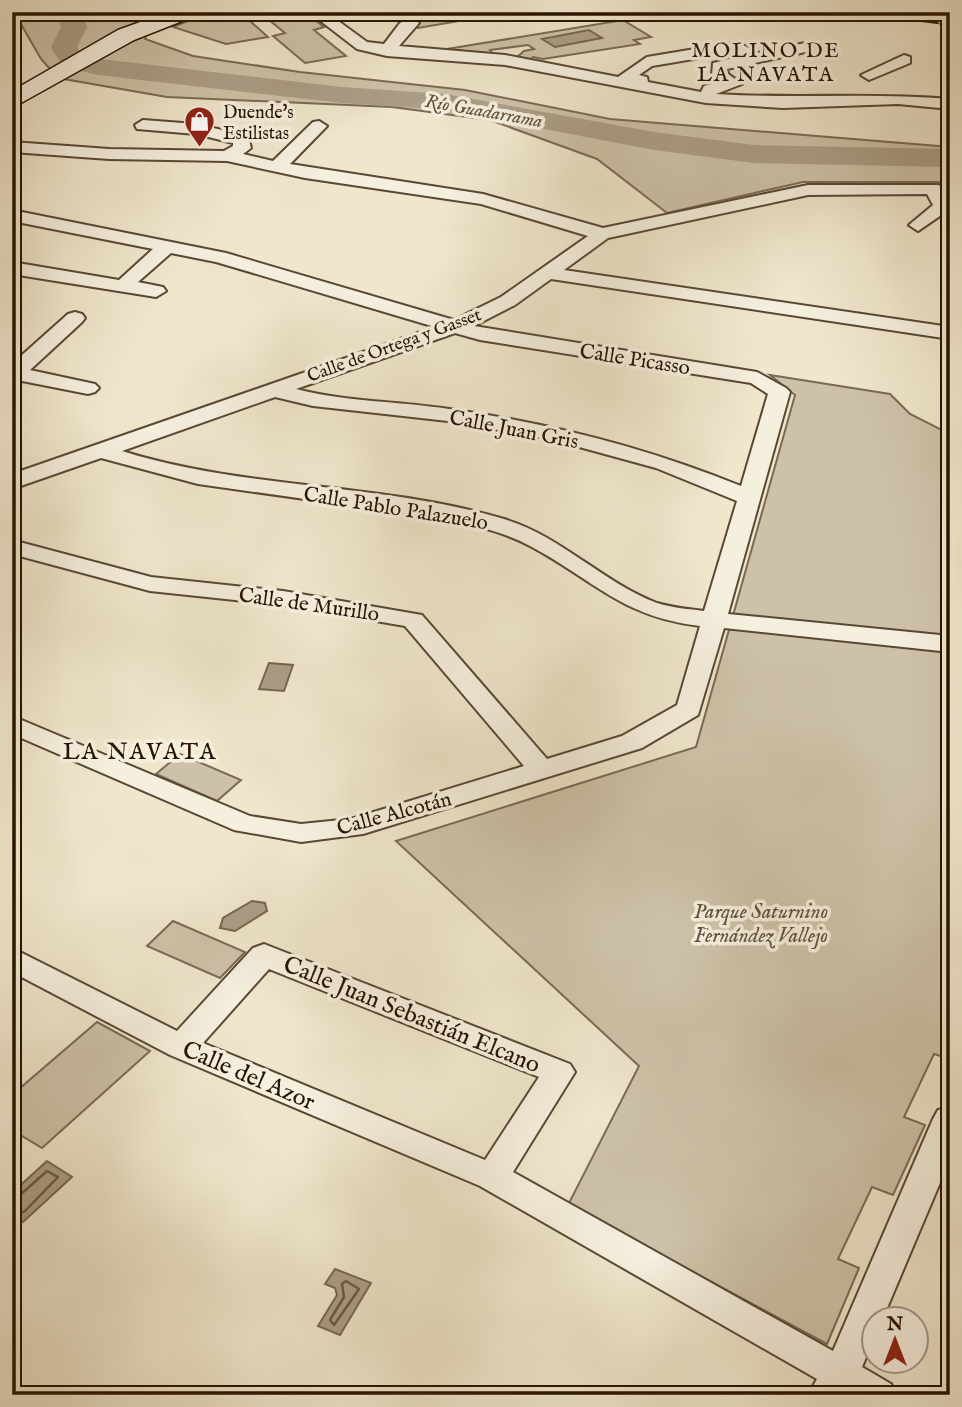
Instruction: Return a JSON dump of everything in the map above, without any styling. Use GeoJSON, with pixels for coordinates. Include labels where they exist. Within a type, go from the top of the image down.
{"type":"FeatureCollection","features":[{"type":"Feature","properties":{"kind":"main road"},"geometry":{"type":"LineString","coordinates":[[12,101],[126,35],[188,12]]}},
{"type":"Feature","properties":{"kind":"street"},"geometry":{"type":"LineString","coordinates":[[316,12],[362,46],[387,51],[505,60],[706,99],[783,103],[898,99],[950,104]]}},
{"type":"Feature","properties":{"kind":"street"},"geometry":{"type":"LineString","coordinates":[[387,51],[405,26],[411,23]]}},
{"type":"Feature","properties":{"kind":"street"},"geometry":{"type":"LineString","coordinates":[[633,86],[641,80],[626,76],[647,62],[737,47],[756,58]]}},
{"type":"Feature","properties":{"kind":"street"},"geometry":{"type":"LineString","coordinates":[[706,99],[710,89],[734,84],[720,76],[719,66],[805,48]]}},
{"type":"Feature","properties":{"kind":"street"},"geometry":{"type":"LineString","coordinates":[[852,65],[874,80],[904,60]]}},
{"type":"Feature","properties":{"kind":"street"},"geometry":{"type":"LineString","coordinates":[[143,125],[196,129],[242,140],[242,148],[227,156]]}},
{"type":"Feature","properties":{"kind":"street"},"geometry":{"type":"LineString","coordinates":[[277,167],[318,126]]}},
{"type":"Feature","properties":{"kind":"street"},"geometry":{"type":"LineString","coordinates":[[12,147],[109,154],[227,156],[277,167],[483,200],[602,233]]}},
{"type":"Feature","properties":{"kind":"street","name":"Calle de Ortega y Gasset"},"geometry":{"type":"LineString","coordinates":[[12,482],[451,327],[508,301],[602,233],[808,190],[933,189],[943,206],[918,225]]}},
{"type":"Feature","properties":{"kind":"street","name":"Calle Picasso"},"geometry":{"type":"LineString","coordinates":[[12,215],[231,261],[451,327],[757,378],[779,392],[689,709],[632,742],[542,770]]}},
{"type":"Feature","properties":{"kind":"street"},"geometry":{"type":"LineString","coordinates":[[122,286],[168,246]]}},
{"type":"Feature","properties":{"kind":"street"},"geometry":{"type":"LineString","coordinates":[[12,268],[156,291]]}},
{"type":"Feature","properties":{"kind":"street"},"geometry":{"type":"LineString","coordinates":[[548,273],[950,333]]}},
{"type":"Feature","properties":{"kind":"street"},"geometry":{"type":"LineString","coordinates":[[14,373],[75,318]]}},
{"type":"Feature","properties":{"kind":"street"},"geometry":{"type":"LineString","coordinates":[[14,373],[88,388]]}},
{"type":"Feature","properties":{"kind":"street","name":"Calle Juan Gris"},"geometry":{"type":"LineString","coordinates":[[272,390],[313,400],[448,415],[552,433],[664,463],[748,497]]}},
{"type":"Feature","properties":{"kind":"street","name":"Calle Pablo Palazuelo"},"geometry":{"type":"LineString","coordinates":[[100,451],[131,462],[212,481],[430,509],[497,524],[552,546],[645,607],[680,616],[950,644]]}},
{"type":"Feature","properties":{"kind":"street","name":"Calle de Murillo"},"geometry":{"type":"LineString","coordinates":[[12,547],[150,584],[283,598],[413,620],[542,770]]}},
{"type":"Feature","properties":{"kind":"street","name":"Calle Alcotán"},"geometry":{"type":"LineString","coordinates":[[12,723],[244,824],[300,833],[353,828],[542,770]]}},
{"type":"Feature","properties":{"kind":"street","name":"Calle Juan Sebastián Elcano"},"geometry":{"type":"LineString","coordinates":[[181,1047],[264,955],[559,1072],[492,1177]]}},
{"type":"Feature","properties":{"kind":"street","name":"Calle del Azor"},"geometry":{"type":"LineString","coordinates":[[12,959],[181,1047],[492,1177],[834,1384],[878,1395]]}},
{"type":"Feature","properties":{"kind":"street"},"geometry":{"type":"LineString","coordinates":[[834,1384],[950,1119]]}},
{"type":"Feature","properties":{"kind":"green space"},"geometry":{"type":"Polygon","coordinates":[[[14,12],[154,12],[145,39],[193,56],[300,72],[465,90],[610,119],[950,147],[950,182],[803,182],[667,213],[597,159],[490,120],[392,107],[167,97],[58,78],[41,59],[14,12]]]}},
{"type":"Feature","properties":{"kind":"green space"},"geometry":{"type":"Polygon","coordinates":[[[209,12],[240,12],[268,37],[226,44],[173,27],[209,12]]]}},
{"type":"Feature","properties":{"kind":"green space"},"geometry":{"type":"Polygon","coordinates":[[[259,12],[305,12],[324,27],[314,30],[346,56],[305,63],[273,36],[285,33],[259,12]]]}},
{"type":"Feature","properties":{"kind":"green space"},"geometry":{"type":"Polygon","coordinates":[[[396,12],[511,12],[418,28],[396,12]]]}},
{"type":"Feature","properties":{"kind":"green space"},"geometry":{"type":"Polygon","coordinates":[[[623,20],[651,37],[634,40],[640,44],[543,59],[533,57],[529,61],[516,58],[524,51],[534,49],[528,45],[490,50],[493,54],[447,49],[623,20]]]}},
{"type":"Feature","properties":{"kind":"green space","name":"Parque Saturnino Fernández Vallejo"},"geometry":{"type":"Polygon","coordinates":[[[770,375],[890,394],[910,414],[950,434],[950,1059],[934,1054],[904,1117],[925,1125],[893,1195],[872,1187],[838,1259],[859,1268],[827,1344],[568,1205],[639,1066],[396,841],[696,747],[795,395],[770,375]]]}},
{"type":"Feature","properties":{"kind":"green space"},"geometry":{"type":"Polygon","coordinates":[[[180,754],[241,780],[217,801],[156,774],[180,754]]]}},
{"type":"Feature","properties":{"kind":"green space"},"geometry":{"type":"Polygon","coordinates":[[[173,921],[245,952],[220,978],[147,946],[173,921]]]}},
{"type":"Feature","properties":{"kind":"green space"},"geometry":{"type":"Polygon","coordinates":[[[97,1022],[150,1051],[42,1148],[12,1130],[12,1095],[97,1022]]]}},
{"type":"Feature","properties":{"kind":"water"},"geometry":{"type":"Polygon","coordinates":[[[589,30],[602,38],[555,47],[542,39],[589,30]]]}},
{"type":"Feature","properties":{"kind":"water"},"geometry":{"type":"Polygon","coordinates":[[[269,663],[293,665],[284,691],[259,689],[269,663]]]}},
{"type":"Feature","properties":{"kind":"water"},"geometry":{"type":"Polygon","coordinates":[[[252,901],[265,903],[267,911],[235,931],[220,928],[223,918],[252,901]]]}},
{"type":"Feature","properties":{"kind":"water"},"geometry":{"type":"Polygon","coordinates":[[[47,1161],[72,1177],[23,1222],[12,1215],[12,1193],[47,1161]]]}},
{"type":"Feature","properties":{"kind":"water"},"geometry":{"type":"Polygon","coordinates":[[[335,1269],[371,1283],[340,1335],[318,1326],[337,1295],[335,1288],[325,1284],[335,1269]]]}},
{"type":"Feature","properties":{"kind":"waterway","name":"Río Guadarrama"},"geometry":{"type":"LineString","coordinates":[[70,12],[74,27],[64,47],[70,59],[98,67],[342,95],[445,102],[654,141],[754,154],[950,158]]}},
{"type":"Feature","properties":{"kind":"railway"},"geometry":{"type":"LineString","coordinates":[[859,12],[950,23]]}},
{"type":"Feature","properties":{"kind":"place","name":"Duende's Estilistas"},"geometry":{"type":"Point","coordinates":[200,149]}},
{"type":"Feature","properties":{"kind":"district","name":"MOLINO DE LA NAVATA"},"geometry":{"type":"Point","coordinates":[766,62]}},
{"type":"Feature","properties":{"kind":"district","name":"LA NAVATA"},"geometry":{"type":"Point","coordinates":[140,751]}}]}
